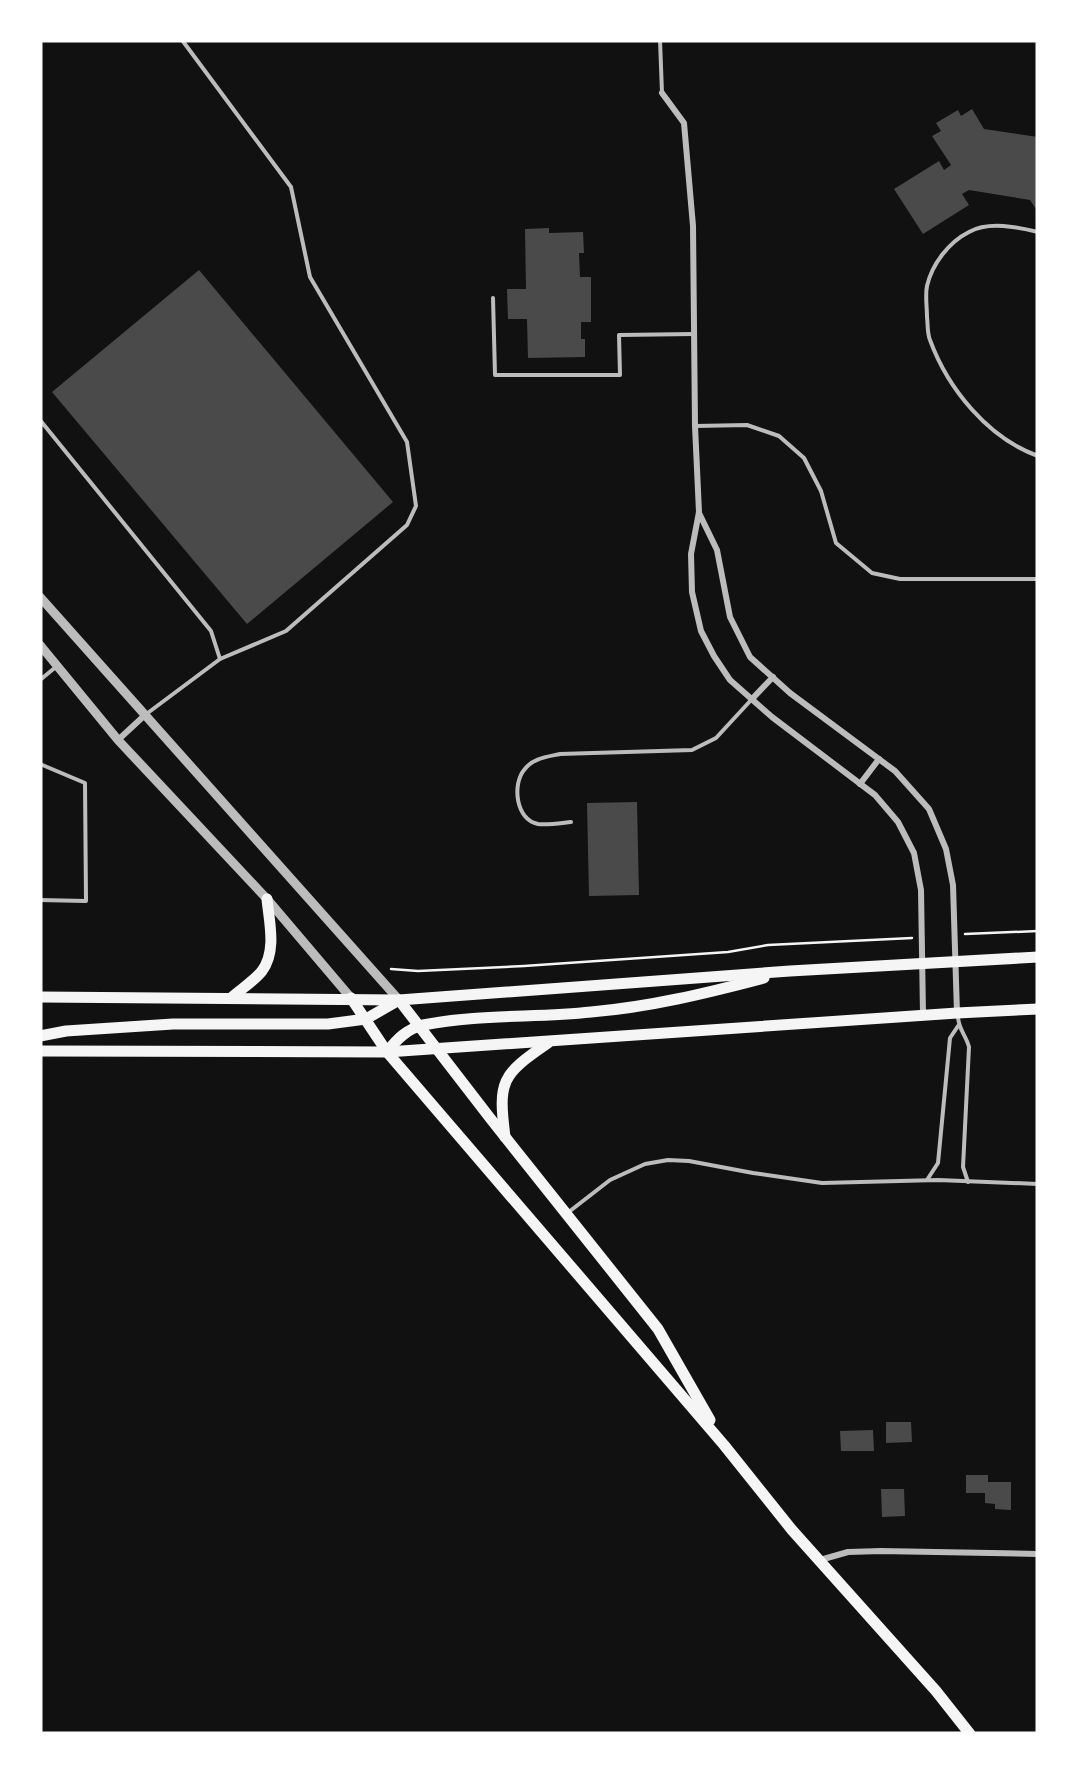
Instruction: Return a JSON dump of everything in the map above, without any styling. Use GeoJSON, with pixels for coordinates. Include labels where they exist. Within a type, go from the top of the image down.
{"type":"FeatureCollection","features":[{"type":"Feature","properties":{"kind":"main road"},"geometry":{"type":"LineString","coordinates":[[231,998],[266,963],[270,950],[267,899]]}},
{"type":"Feature","properties":{"kind":"main road"},"geometry":{"type":"LineString","coordinates":[[40,996],[400,1000],[956,960],[1038,958]]}},
{"type":"Feature","properties":{"kind":"main road"},"geometry":{"type":"LineString","coordinates":[[388,1052],[399,1036],[419,1026],[594,1012],[700,995],[790,971]]}},
{"type":"Feature","properties":{"kind":"main road"},"geometry":{"type":"LineString","coordinates":[[351,998],[388,1052],[970,1734]]}},
{"type":"Feature","properties":{"kind":"main road"},"geometry":{"type":"LineString","coordinates":[[40,1036],[173,1024],[328,1024],[366,1020],[400,1000]]}},
{"type":"Feature","properties":{"kind":"main road"},"geometry":{"type":"LineString","coordinates":[[400,1000],[658,1329],[724,1446]]}},
{"type":"Feature","properties":{"kind":"main road"},"geometry":{"type":"LineString","coordinates":[[40,1051],[388,1052],[922,1015],[958,1019],[1038,1010]]}},
{"type":"Feature","properties":{"kind":"main road"},"geometry":{"type":"LineString","coordinates":[[505,1137],[502,1089],[518,1063],[552,1040]]}},
{"type":"Feature","properties":{"kind":"street"},"geometry":{"type":"LineString","coordinates":[[662,93],[684,123],[692,226],[699,512],[691,554],[692,592],[702,630],[730,680],[874,795],[898,822],[914,853],[921,890],[922,1015]]}},
{"type":"Feature","properties":{"kind":"street"},"geometry":{"type":"LineString","coordinates":[[699,512],[717,550],[730,617],[750,658],[790,694],[895,772],[929,809],[946,849],[952,885],[958,1019]]}},
{"type":"Feature","properties":{"kind":"street"},"geometry":{"type":"LineString","coordinates":[[40,597],[400,1000]]}},
{"type":"Feature","properties":{"kind":"street"},"geometry":{"type":"LineString","coordinates":[[40,645],[118,740],[267,899],[351,998]]}},
{"type":"Feature","properties":{"kind":"street"},"geometry":{"type":"LineString","coordinates":[[752,700],[773,677]]}},
{"type":"Feature","properties":{"kind":"street"},"geometry":{"type":"LineString","coordinates":[[118,740],[145,715]]}},
{"type":"Feature","properties":{"kind":"street"},"geometry":{"type":"LineString","coordinates":[[860,784],[879,759]]}},
{"type":"Feature","properties":{"kind":"street"},"geometry":{"type":"LineString","coordinates":[[820,1560],[848,1552],[881,1551],[1038,1554]]}},
{"type":"Feature","properties":{"kind":"lane"},"geometry":{"type":"LineString","coordinates":[[145,715],[220,659],[286,631],[407,525],[416,506],[407,442],[310,276],[291,187],[182,40]]}},
{"type":"Feature","properties":{"kind":"lane"},"geometry":{"type":"LineString","coordinates":[[660,40],[662,93]]}},
{"type":"Feature","properties":{"kind":"lane"},"geometry":{"type":"LineString","coordinates":[[1038,232],[1012,227],[985,227],[969,232],[942,252],[926,287],[928,336],[952,384],[990,429],[1019,449],[1038,456]]}},
{"type":"Feature","properties":{"kind":"lane"},"geometry":{"type":"LineString","coordinates":[[493,298],[495,376],[620,375],[620,334],[694,334]]}},
{"type":"Feature","properties":{"kind":"lane"},"geometry":{"type":"LineString","coordinates":[[40,420],[210,631],[220,659]]}},
{"type":"Feature","properties":{"kind":"lane"},"geometry":{"type":"LineString","coordinates":[[695,426],[747,425],[779,436],[804,458],[820,491],[836,543],[872,572],[900,579],[1038,578]]}},
{"type":"Feature","properties":{"kind":"lane"},"geometry":{"type":"LineString","coordinates":[[40,680],[57,666]]}},
{"type":"Feature","properties":{"kind":"lane"},"geometry":{"type":"LineString","coordinates":[[571,822],[538,824],[525,818],[518,780],[525,767],[538,758],[560,754],[692,750],[716,738],[752,700]]}},
{"type":"Feature","properties":{"kind":"lane"},"geometry":{"type":"LineString","coordinates":[[40,764],[85,783],[86,902],[40,900]]}},
{"type":"Feature","properties":{"kind":"lane"},"geometry":{"type":"LineString","coordinates":[[927,1180],[938,1163],[950,1038],[958,1019]]}},
{"type":"Feature","properties":{"kind":"lane"},"geometry":{"type":"LineString","coordinates":[[958,1019],[969,1047],[964,1167],[968,1182]]}},
{"type":"Feature","properties":{"kind":"lane"},"geometry":{"type":"LineString","coordinates":[[566,1214],[610,1180],[645,1164],[668,1160],[822,1182],[1038,1184]]}},
{"type":"Feature","properties":{"kind":"path"},"geometry":{"type":"LineString","coordinates":[[954,935],[1038,931]]}},
{"type":"Feature","properties":{"kind":"path"},"geometry":{"type":"LineString","coordinates":[[391,968],[524,966],[728,952],[768,945],[922,937]]}},
{"type":"Feature","properties":{"kind":"building"},"geometry":{"type":"Polygon","coordinates":[[[972,109],[984,129],[1038,137],[1038,212],[1030,200],[969,190],[962,194],[969,205],[923,234],[894,189],[939,161],[944,170],[951,165],[932,136],[941,131],[936,123],[958,110],[961,116],[972,109]]]}},
{"type":"Feature","properties":{"kind":"building"},"geometry":{"type":"Polygon","coordinates":[[[549,228],[549,233],[583,232],[580,277],[591,277],[591,322],[581,322],[585,357],[528,358],[527,319],[508,319],[507,289],[526,289],[525,229],[549,228]]]}},
{"type":"Feature","properties":{"kind":"building"},"geometry":{"type":"Polygon","coordinates":[[[199,270],[393,502],[247,624],[52,392],[199,270]]]}},
{"type":"Feature","properties":{"kind":"building"},"geometry":{"type":"Polygon","coordinates":[[[637,802],[639,895],[589,896],[587,803],[637,802]]]}},
{"type":"Feature","properties":{"kind":"building"},"geometry":{"type":"Polygon","coordinates":[[[886,1422],[911,1422],[912,1442],[886,1443],[886,1422]]]}},
{"type":"Feature","properties":{"kind":"building"},"geometry":{"type":"Polygon","coordinates":[[[873,1430],[874,1451],[841,1451],[840,1431],[873,1430]]]}},
{"type":"Feature","properties":{"kind":"building"},"geometry":{"type":"Polygon","coordinates":[[[966,1475],[988,1475],[988,1482],[1011,1482],[1011,1510],[995,1509],[995,1504],[985,1503],[985,1493],[966,1493],[966,1475]]]}},
{"type":"Feature","properties":{"kind":"building"},"geometry":{"type":"Polygon","coordinates":[[[881,1489],[904,1489],[905,1516],[882,1517],[881,1489]]]}}]}
